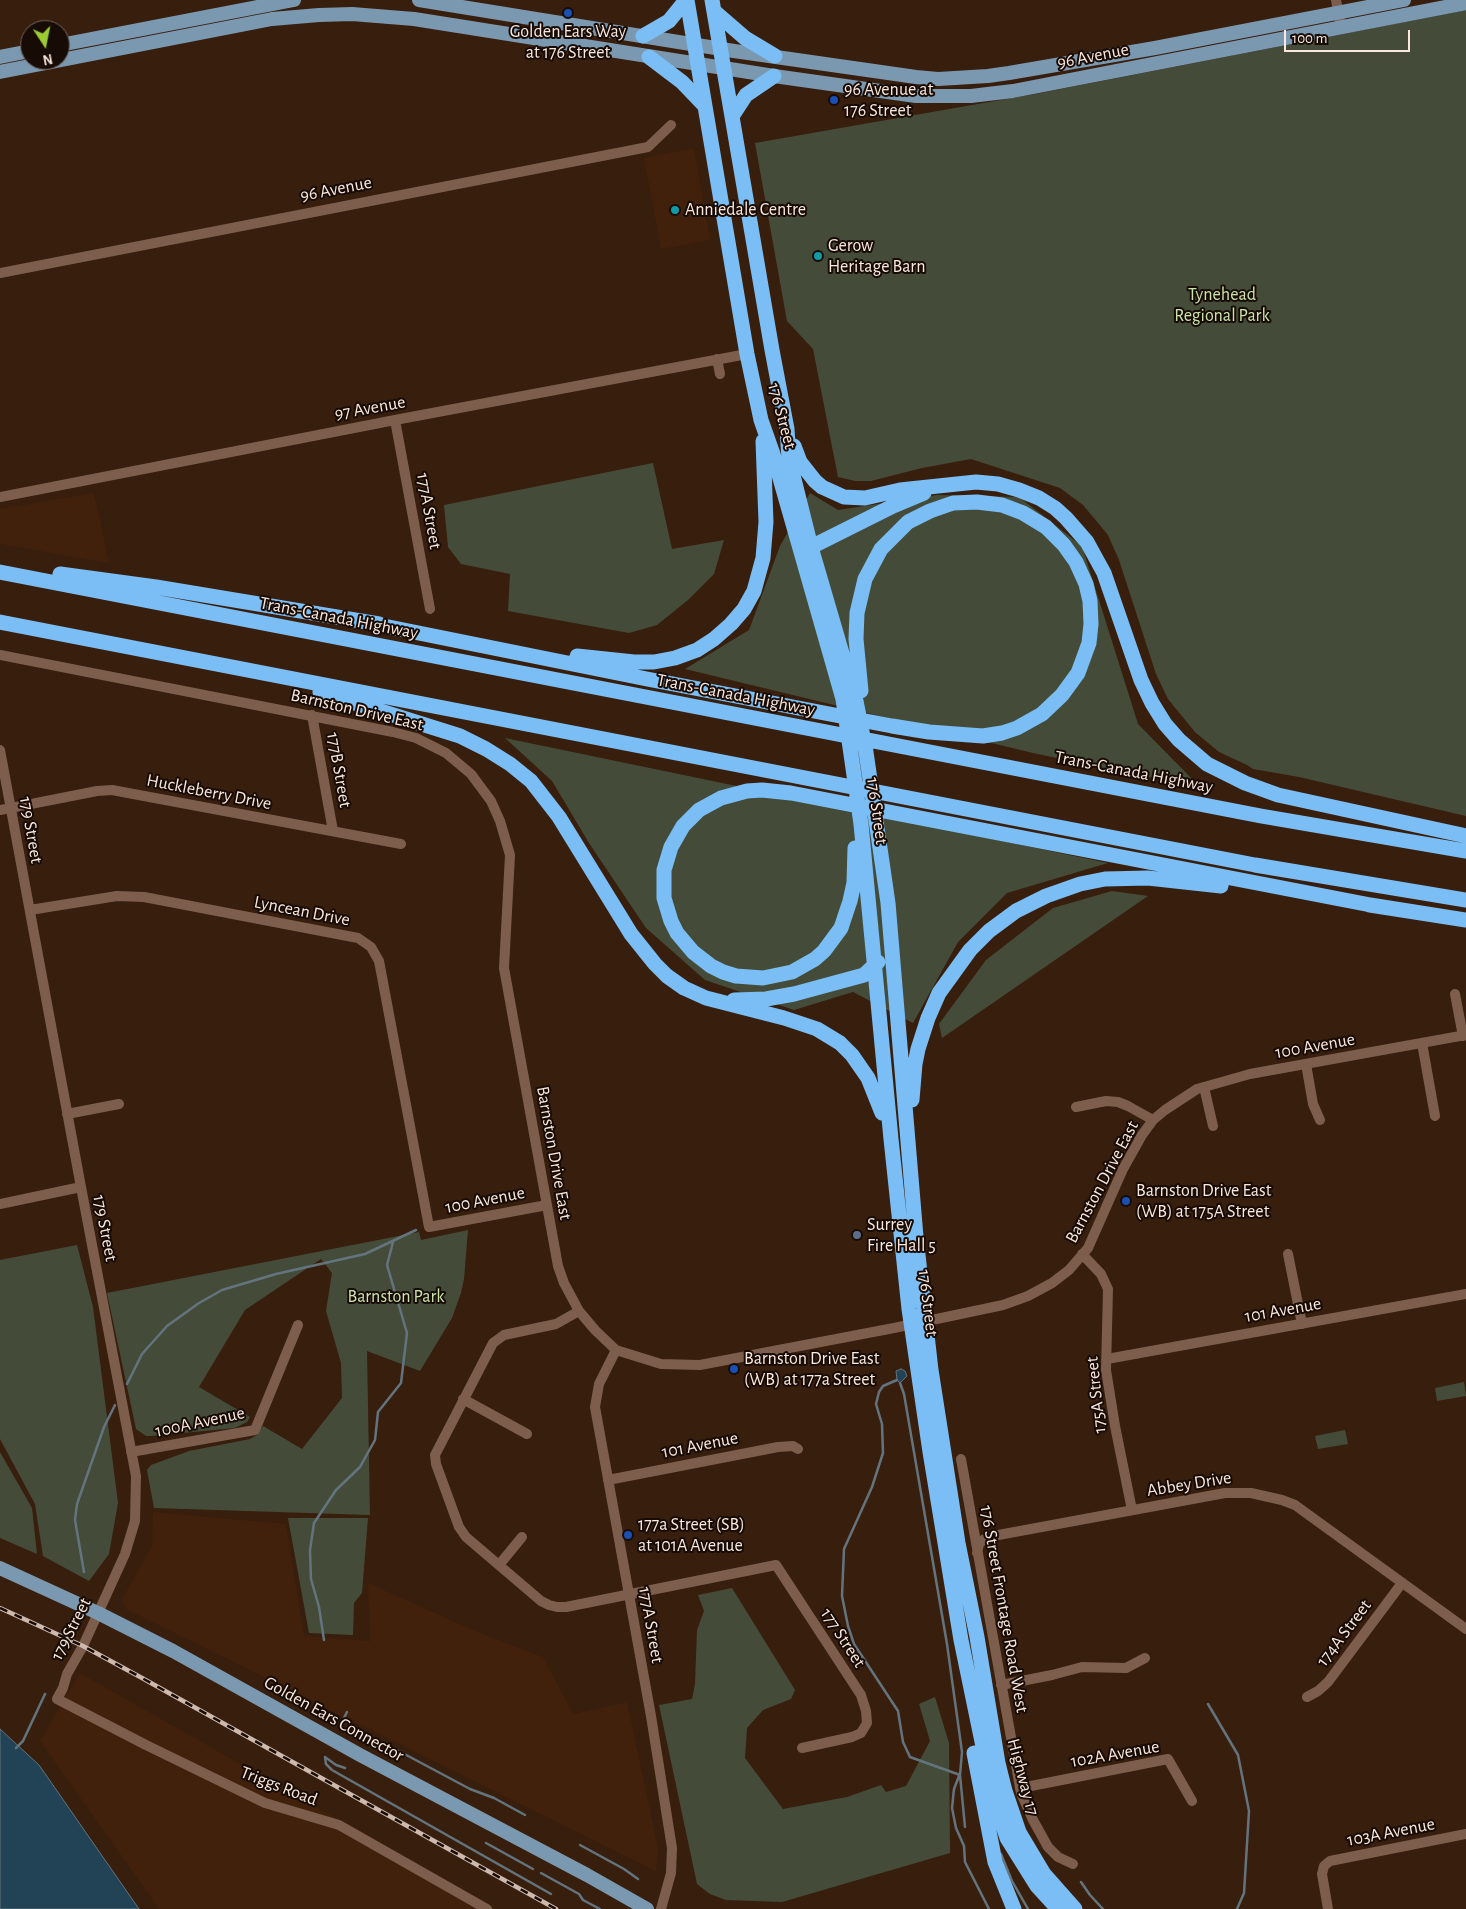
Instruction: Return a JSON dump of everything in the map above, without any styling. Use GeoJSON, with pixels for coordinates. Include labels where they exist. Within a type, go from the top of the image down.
{"type":"FeatureCollection","features":[{"type":"Feature","properties":{"kind":"highway"},"geometry":{"type":"LineString","coordinates":[[642,36],[669,21],[686,0]]}},
{"type":"Feature","properties":{"kind":"highway","name":"176 Street"},"geometry":{"type":"LineString","coordinates":[[686,0],[747,354],[761,420],[806,550],[854,701],[866,752],[894,961],[916,1237],[931,1370],[958,1543],[977,1636]]}},
{"type":"Feature","properties":{"kind":"highway"},"geometry":{"type":"LineString","coordinates":[[714,6],[745,38],[775,56]]}},
{"type":"Feature","properties":{"kind":"highway","name":"176 Street"},"geometry":{"type":"LineString","coordinates":[[714,6],[752,236],[787,429],[789,459],[806,550]]}},
{"type":"Feature","properties":{"kind":"highway"},"geometry":{"type":"LineString","coordinates":[[649,57],[682,82],[705,106]]}},
{"type":"Feature","properties":{"kind":"highway"},"geometry":{"type":"LineString","coordinates":[[733,115],[746,95],[774,76]]}},
{"type":"Feature","properties":{"kind":"highway"},"geometry":{"type":"LineString","coordinates":[[0,566],[156,587],[582,656],[634,662],[654,662],[675,658],[697,650],[714,639],[731,624],[744,608],[754,591],[763,558],[766,522],[761,420]]}},
{"type":"Feature","properties":{"kind":"highway"},"geometry":{"type":"LineString","coordinates":[[787,429],[800,462],[807,472],[822,487],[844,497],[865,498],[900,490],[976,482],[998,484],[1019,490],[1055,508],[1088,542],[1104,573],[1141,680],[1152,703],[1165,724],[1179,740],[1207,764],[1245,783],[1278,795],[1466,836]]}},
{"type":"Feature","properties":{"kind":"highway"},"geometry":{"type":"LineString","coordinates":[[806,550],[915,496],[949,484]]}},
{"type":"Feature","properties":{"kind":"highway"},"geometry":{"type":"LineString","coordinates":[[369,622],[647,679],[892,726],[929,732],[983,736],[1017,728],[1042,714],[1062,695],[1078,673],[1089,643],[1091,624],[1090,601],[1086,584],[1076,562],[1064,545],[1046,527],[1023,513],[1002,505],[977,502],[953,503],[930,510],[908,522],[881,549],[865,579],[860,596],[856,639],[854,701]]}},
{"type":"Feature","properties":{"kind":"highway","name":"Trans-Canada Highway"},"geometry":{"type":"LineString","coordinates":[[0,572],[1261,816],[1466,851]]}},
{"type":"Feature","properties":{"kind":"highway"},"geometry":{"type":"LineString","coordinates":[[0,622],[264,674],[360,690],[1255,865],[1466,900]]}},
{"type":"Feature","properties":{"kind":"highway"},"geometry":{"type":"LineString","coordinates":[[264,674],[460,736],[510,764],[531,781],[559,817],[631,934],[667,976],[684,988],[706,998],[817,1029],[840,1043],[868,1078],[877,1096],[891,1139]]}},
{"type":"Feature","properties":{"kind":"highway","name":"176 Street"},"geometry":{"type":"LineString","coordinates":[[854,701],[854,781],[857,823],[912,1327],[930,1452],[961,1640]]}},
{"type":"Feature","properties":{"kind":"highway"},"geometry":{"type":"LineString","coordinates":[[857,823],[854,883],[846,915],[833,941],[815,959],[804,966],[792,972],[763,978],[736,976],[723,972],[707,963],[677,933],[667,909],[663,884],[667,858],[680,831],[698,810],[715,801],[734,794],[762,790],[790,793],[1380,907]]}},
{"type":"Feature","properties":{"kind":"highway"},"geometry":{"type":"LineString","coordinates":[[706,998],[744,1001],[784,996],[858,976],[874,966],[881,954],[879,843]]}},
{"type":"Feature","properties":{"kind":"highway"},"geometry":{"type":"LineString","coordinates":[[908,1137],[918,1049],[928,1018],[939,993],[970,950],[989,931],[1016,911],[1046,896],[1080,884],[1105,879],[1148,878],[1176,880],[1466,920]]}},
{"type":"Feature","properties":{"kind":"highway","name":"Highway 17"},"geometry":{"type":"LineString","coordinates":[[977,1636],[998,1763],[1019,1832],[1044,1874],[1075,1909]]}},
{"type":"Feature","properties":{"kind":"highway"},"geometry":{"type":"LineString","coordinates":[[961,1640],[976,1766],[982,1800],[995,1862],[1014,1909]]}},
{"type":"Feature","properties":{"kind":"highway","name":"Highway 17"},"geometry":{"type":"LineString","coordinates":[[961,1640],[993,1795],[1007,1838],[1037,1886],[1058,1909]]}},
{"type":"Feature","properties":{"kind":"main road"},"geometry":{"type":"LineString","coordinates":[[70,43],[294,0]]}},
{"type":"Feature","properties":{"kind":"main road","name":"96 Avenue"},"geometry":{"type":"LineString","coordinates":[[419,0],[720,48],[938,79],[988,76],[1155,48],[1337,6],[1404,0]]}},
{"type":"Feature","properties":{"kind":"main road","name":"96 Avenue"},"geometry":{"type":"LineString","coordinates":[[0,72],[272,19],[336,14],[385,15],[649,57],[916,96],[971,96],[1013,91],[1466,2]]}},
{"type":"Feature","properties":{"kind":"main road"},"geometry":{"type":"LineString","coordinates":[[0,57],[20,53]]}},
{"type":"Feature","properties":{"kind":"main road","name":"Golden Ears Connector"},"geometry":{"type":"LineString","coordinates":[[0,1568],[98,1613],[173,1651],[360,1755],[587,1875],[646,1909]]}},
{"type":"Feature","properties":{"kind":"street"},"geometry":{"type":"LineString","coordinates":[[1337,6],[1341,27]]}},
{"type":"Feature","properties":{"kind":"street","name":"96 Avenue"},"geometry":{"type":"LineString","coordinates":[[0,273],[648,147],[671,125]]}},
{"type":"Feature","properties":{"kind":"street","name":"97 Avenue"},"geometry":{"type":"LineString","coordinates":[[0,497],[747,354]]}},
{"type":"Feature","properties":{"kind":"street"},"geometry":{"type":"LineString","coordinates":[[717,359],[720,374]]}},
{"type":"Feature","properties":{"kind":"street","name":"177A Street"},"geometry":{"type":"LineString","coordinates":[[395,420],[430,609]]}},
{"type":"Feature","properties":{"kind":"street","name":"Barnston Drive East"},"geometry":{"type":"LineString","coordinates":[[0,655],[368,726],[416,738],[446,753],[461,764],[480,785],[500,821],[510,855],[504,968],[558,1266],[564,1283],[579,1311],[616,1350],[661,1364],[700,1365],[894,1328],[1002,1305],[1028,1296],[1058,1279],[1069,1270],[1088,1248],[1123,1169],[1142,1135],[1153,1120],[1174,1103]]}},
{"type":"Feature","properties":{"kind":"street","name":"177B Street"},"geometry":{"type":"LineString","coordinates":[[312,715],[332,831]]}},
{"type":"Feature","properties":{"kind":"street","name":"179 Street"},"geometry":{"type":"LineString","coordinates":[[0,750],[136,1476],[135,1521],[126,1554],[81,1651],[67,1674],[57,1699]]}},
{"type":"Feature","properties":{"kind":"street","name":"Huckleberry Drive"},"geometry":{"type":"LineString","coordinates":[[0,810],[97,791],[112,790],[401,844]]}},
{"type":"Feature","properties":{"kind":"street","name":"Lyncean Drive"},"geometry":{"type":"LineString","coordinates":[[30,910],[116,896],[144,897],[358,938],[371,947],[379,961],[429,1227]]}},
{"type":"Feature","properties":{"kind":"street"},"geometry":{"type":"LineString","coordinates":[[1456,994],[1465,1035]]}},
{"type":"Feature","properties":{"kind":"street","name":"100 Avenue"},"geometry":{"type":"LineString","coordinates":[[1174,1103],[1197,1089],[1250,1074],[1465,1035]]}},
{"type":"Feature","properties":{"kind":"street"},"geometry":{"type":"LineString","coordinates":[[1422,1043],[1435,1116]]}},
{"type":"Feature","properties":{"kind":"street"},"geometry":{"type":"LineString","coordinates":[[1306,1064],[1313,1104],[1320,1120]]}},
{"type":"Feature","properties":{"kind":"street"},"geometry":{"type":"LineString","coordinates":[[1204,1087],[1213,1126]]}},
{"type":"Feature","properties":{"kind":"street"},"geometry":{"type":"LineString","coordinates":[[1076,1107],[1106,1101],[1118,1102],[1153,1120]]}},
{"type":"Feature","properties":{"kind":"street"},"geometry":{"type":"LineString","coordinates":[[67,1114],[119,1104]]}},
{"type":"Feature","properties":{"kind":"street"},"geometry":{"type":"LineString","coordinates":[[0,1204],[81,1187]]}},
{"type":"Feature","properties":{"kind":"street","name":"100 Avenue"},"geometry":{"type":"LineString","coordinates":[[429,1227],[547,1205]]}},
{"type":"Feature","properties":{"kind":"street","name":"175A Street"},"geometry":{"type":"LineString","coordinates":[[1082,1254],[1101,1274],[1108,1289],[1106,1370],[1132,1510]]}},
{"type":"Feature","properties":{"kind":"street"},"geometry":{"type":"LineString","coordinates":[[1288,1254],[1302,1324]]}},
{"type":"Feature","properties":{"kind":"street","name":"101 Avenue"},"geometry":{"type":"LineString","coordinates":[[1107,1359],[1466,1294]]}},
{"type":"Feature","properties":{"kind":"street"},"geometry":{"type":"LineString","coordinates":[[579,1311],[556,1324],[504,1335],[492,1343],[436,1451],[436,1464],[461,1530],[541,1601],[553,1606],[566,1607],[629,1594]]}},
{"type":"Feature","properties":{"kind":"street","name":"100A Avenue"},"geometry":{"type":"LineString","coordinates":[[131,1452],[255,1430],[298,1325]]}},
{"type":"Feature","properties":{"kind":"street","name":"177A Street"},"geometry":{"type":"LineString","coordinates":[[616,1350],[599,1384],[595,1407],[672,1848],[672,1873],[661,1909]]}},
{"type":"Feature","properties":{"kind":"street"},"geometry":{"type":"LineString","coordinates":[[462,1399],[527,1434]]}},
{"type":"Feature","properties":{"kind":"street","name":"101 Avenue"},"geometry":{"type":"LineString","coordinates":[[608,1480],[778,1447],[793,1446],[798,1449]]}},
{"type":"Feature","properties":{"kind":"street","name":"176 Street Frontage Road West"},"geometry":{"type":"LineString","coordinates":[[961,1460],[1021,1788],[1033,1820],[1048,1846],[1058,1857],[1073,1864]]}},
{"type":"Feature","properties":{"kind":"street","name":"Abbey Drive"},"geometry":{"type":"LineString","coordinates":[[977,1553],[979,1544],[987,1537],[1225,1493],[1252,1493],[1282,1500],[1307,1513],[1466,1629]]}},
{"type":"Feature","properties":{"kind":"street"},"geometry":{"type":"LineString","coordinates":[[500,1565],[522,1537]]}},
{"type":"Feature","properties":{"kind":"street","name":"177 Street"},"geometry":{"type":"LineString","coordinates":[[629,1594],[776,1565],[860,1695],[866,1711],[867,1723],[861,1733],[852,1737],[802,1748]]}},
{"type":"Feature","properties":{"kind":"street","name":"174A Street"},"geometry":{"type":"LineString","coordinates":[[1306,1697],[1318,1691],[1328,1682],[1402,1583]]}},
{"type":"Feature","properties":{"kind":"street"},"geometry":{"type":"LineString","coordinates":[[1001,1685],[1082,1667],[1126,1668],[1145,1658]]}},
{"type":"Feature","properties":{"kind":"street","name":"Triggs Road"},"geometry":{"type":"LineString","coordinates":[[57,1699],[265,1803],[339,1825],[487,1909]]}},
{"type":"Feature","properties":{"kind":"street","name":"102A Avenue"},"geometry":{"type":"LineString","coordinates":[[1021,1788],[1168,1759],[1192,1801]]}},
{"type":"Feature","properties":{"kind":"street","name":"103A Avenue"},"geometry":{"type":"LineString","coordinates":[[1328,1909],[1322,1874],[1324,1866],[1330,1861],[1466,1834]]}},
{"type":"Feature","properties":{"kind":"shaded area"},"geometry":{"type":"Polygon","coordinates":[[[694,148],[710,240],[661,249],[644,158],[694,148]]]}},
{"type":"Feature","properties":{"kind":"shaded area"},"geometry":{"type":"Polygon","coordinates":[[[94,493],[109,563],[0,544],[0,509],[94,493]]]}},
{"type":"Feature","properties":{"kind":"shaded area"},"geometry":{"type":"Polygon","coordinates":[[[153,1512],[286,1524],[304,1636],[370,1641],[368,1583],[480,1633],[543,1657],[573,1714],[627,1702],[658,1848],[656,1871],[126,1609],[122,1599],[152,1546],[153,1512]]]}},
{"type":"Feature","properties":{"kind":"shaded area"},"geometry":{"type":"Polygon","coordinates":[[[80,1673],[496,1909],[159,1909],[40,1741],[80,1673]]]}},
{"type":"Feature","properties":{"kind":"green space","name":"Tynehead Regional Park"},"geometry":{"type":"Polygon","coordinates":[[[1466,10],[1466,816],[1299,777],[1253,769],[1219,752],[1195,732],[1168,699],[1156,674],[1119,560],[1108,535],[1083,505],[1060,488],[971,459],[922,468],[871,481],[855,481],[838,477],[813,349],[787,321],[755,143],[1035,94],[1466,10]]]}},
{"type":"Feature","properties":{"kind":"green space"},"geometry":{"type":"Polygon","coordinates":[[[653,463],[672,549],[724,540],[714,574],[688,600],[657,625],[629,633],[508,611],[510,574],[461,564],[448,547],[444,505],[653,463]]]}},
{"type":"Feature","properties":{"kind":"green space"},"geometry":{"type":"Polygon","coordinates":[[[810,493],[838,510],[937,495],[1019,497],[1082,546],[1138,724],[1201,788],[1033,753],[685,669],[749,630],[780,546],[810,493]]]}},
{"type":"Feature","properties":{"kind":"green space"},"geometry":{"type":"Polygon","coordinates":[[[505,738],[1108,863],[1007,893],[958,942],[913,1023],[853,992],[794,1010],[705,980],[646,928],[589,843],[552,781],[505,738]]]}},
{"type":"Feature","properties":{"kind":"green space"},"geometry":{"type":"Polygon","coordinates":[[[1112,891],[1148,896],[942,1038],[939,1024],[986,960],[1053,908],[1112,891]]]}},
{"type":"Feature","properties":{"kind":"green space","name":"Barnston Park"},"geometry":{"type":"Polygon","coordinates":[[[468,1230],[461,1293],[452,1318],[420,1371],[367,1351],[370,1515],[154,1508],[147,1470],[151,1465],[189,1451],[250,1439],[257,1435],[263,1426],[302,1449],[342,1398],[341,1363],[326,1311],[332,1273],[321,1259],[245,1310],[199,1387],[250,1417],[247,1422],[235,1428],[151,1436],[146,1436],[136,1429],[107,1293],[419,1232],[421,1240],[468,1230]]]}},
{"type":"Feature","properties":{"kind":"green space"},"geometry":{"type":"Polygon","coordinates":[[[77,1245],[93,1307],[118,1503],[109,1554],[89,1581],[43,1556],[35,1504],[0,1439],[0,1260],[77,1245]]]}},
{"type":"Feature","properties":{"kind":"green space"},"geometry":{"type":"Polygon","coordinates":[[[1464,1382],[1466,1396],[1437,1401],[1435,1388],[1464,1382]]]}},
{"type":"Feature","properties":{"kind":"green space"},"geometry":{"type":"Polygon","coordinates":[[[1345,1430],[1348,1444],[1318,1449],[1315,1436],[1345,1430]]]}},
{"type":"Feature","properties":{"kind":"green space"},"geometry":{"type":"Polygon","coordinates":[[[0,1452],[32,1508],[37,1554],[0,1538],[0,1452]]]}},
{"type":"Feature","properties":{"kind":"green space"},"geometry":{"type":"Polygon","coordinates":[[[288,1518],[368,1518],[362,1593],[354,1603],[353,1635],[309,1633],[288,1518]]]}},
{"type":"Feature","properties":{"kind":"green space"},"geometry":{"type":"Polygon","coordinates":[[[732,1588],[795,1690],[791,1699],[763,1710],[747,1728],[745,1758],[783,1809],[847,1797],[881,1785],[886,1792],[906,1786],[930,1741],[919,1704],[935,1697],[949,1743],[950,1853],[782,1902],[726,1900],[710,1894],[697,1884],[659,1705],[692,1699],[695,1684],[697,1630],[704,1611],[698,1595],[732,1588]]]}},
{"type":"Feature","properties":{"kind":"water"},"geometry":{"type":"Polygon","coordinates":[[[901,1369],[905,1371],[907,1376],[900,1383],[897,1380],[896,1371],[901,1369]]]}},
{"type":"Feature","properties":{"kind":"water"},"geometry":{"type":"Polygon","coordinates":[[[0,1729],[39,1765],[139,1909],[0,1909],[0,1729]]]}},
{"type":"Feature","properties":{"kind":"waterway"},"geometry":{"type":"LineString","coordinates":[[127,1384],[142,1354],[167,1326],[199,1303],[222,1290],[276,1274],[365,1254],[416,1230]]}},
{"type":"Feature","properties":{"kind":"waterway"},"geometry":{"type":"LineString","coordinates":[[324,1640],[319,1607],[311,1579],[310,1550],[314,1523],[336,1490],[360,1467],[375,1440],[378,1412],[401,1383],[407,1333],[387,1265],[393,1242]]}},
{"type":"Feature","properties":{"kind":"waterway"},"geometry":{"type":"LineString","coordinates":[[897,1380],[883,1386],[879,1392],[876,1404],[882,1424],[883,1453],[872,1487],[844,1549],[842,1596],[854,1644],[898,1711],[903,1742],[910,1757],[960,1775]]}},
{"type":"Feature","properties":{"kind":"waterway"},"geometry":{"type":"LineString","coordinates":[[900,1383],[904,1394],[947,1644],[962,1752],[960,1775],[965,1827]]}},
{"type":"Feature","properties":{"kind":"waterway"},"geometry":{"type":"LineString","coordinates":[[84,1572],[75,1520],[77,1504],[104,1427],[115,1405]]}},
{"type":"Feature","properties":{"kind":"waterway"},"geometry":{"type":"LineString","coordinates":[[16,1748],[23,1741],[45,1694]]}},
{"type":"Feature","properties":{"kind":"waterway"},"geometry":{"type":"LineString","coordinates":[[1208,1704],[1238,1755],[1249,1811],[1244,1893],[1237,1909]]}},
{"type":"Feature","properties":{"kind":"waterway"},"geometry":{"type":"LineString","coordinates":[[342,1722],[347,1712]]}},
{"type":"Feature","properties":{"kind":"waterway"},"geometry":{"type":"LineString","coordinates":[[390,1749],[395,1749],[470,1789],[494,1798],[525,1815]]}},
{"type":"Feature","properties":{"kind":"waterway"},"geometry":{"type":"LineString","coordinates":[[325,1757],[326,1764],[332,1770],[551,1894]]}},
{"type":"Feature","properties":{"kind":"waterway"},"geometry":{"type":"LineString","coordinates":[[325,1757],[336,1765],[345,1768]]}},
{"type":"Feature","properties":{"kind":"waterway"},"geometry":{"type":"LineString","coordinates":[[959,1776],[954,1789],[952,1808],[956,1828],[964,1846],[965,1862],[989,1909]]}},
{"type":"Feature","properties":{"kind":"waterway"},"geometry":{"type":"LineString","coordinates":[[486,1843],[533,1869]]}},
{"type":"Feature","properties":{"kind":"waterway"},"geometry":{"type":"LineString","coordinates":[[580,1845],[624,1869],[638,1879]]}},
{"type":"Feature","properties":{"kind":"waterway"},"geometry":{"type":"LineString","coordinates":[[1001,1854],[1012,1881],[1028,1909]]}},
{"type":"Feature","properties":{"kind":"waterway"},"geometry":{"type":"LineString","coordinates":[[541,1873],[579,1894],[583,1900],[600,1909]]}},
{"type":"Feature","properties":{"kind":"waterway"},"geometry":{"type":"LineString","coordinates":[[1081,1882],[1103,1909]]}},
{"type":"Feature","properties":{"kind":"railway"},"geometry":{"type":"LineString","coordinates":[[0,1608],[83,1646],[556,1909]]}},
{"type":"Feature","properties":{"kind":"place","name":"Golden Ears Way at 176 Street"},"geometry":{"type":"Point","coordinates":[568,13]}},
{"type":"Feature","properties":{"kind":"place","name":"96 Avenue at 176 Street"},"geometry":{"type":"Point","coordinates":[834,100]}},
{"type":"Feature","properties":{"kind":"place","name":"Anniedale Centre"},"geometry":{"type":"Point","coordinates":[675,210]}},
{"type":"Feature","properties":{"kind":"place","name":"Gerow Heritage Barn"},"geometry":{"type":"Point","coordinates":[818,256]}},
{"type":"Feature","properties":{"kind":"place","name":"Barnston Drive East (WB) at 175A Street"},"geometry":{"type":"Point","coordinates":[1126,1201]}},
{"type":"Feature","properties":{"kind":"place","name":"Surrey Fire Hall 5"},"geometry":{"type":"Point","coordinates":[857,1235]}},
{"type":"Feature","properties":{"kind":"place","name":"Barnston Drive East (WB) at 177a Street"},"geometry":{"type":"Point","coordinates":[734,1369]}},
{"type":"Feature","properties":{"kind":"place","name":"177a Street (SB) at 101A Avenue"},"geometry":{"type":"Point","coordinates":[628,1535]}}]}
